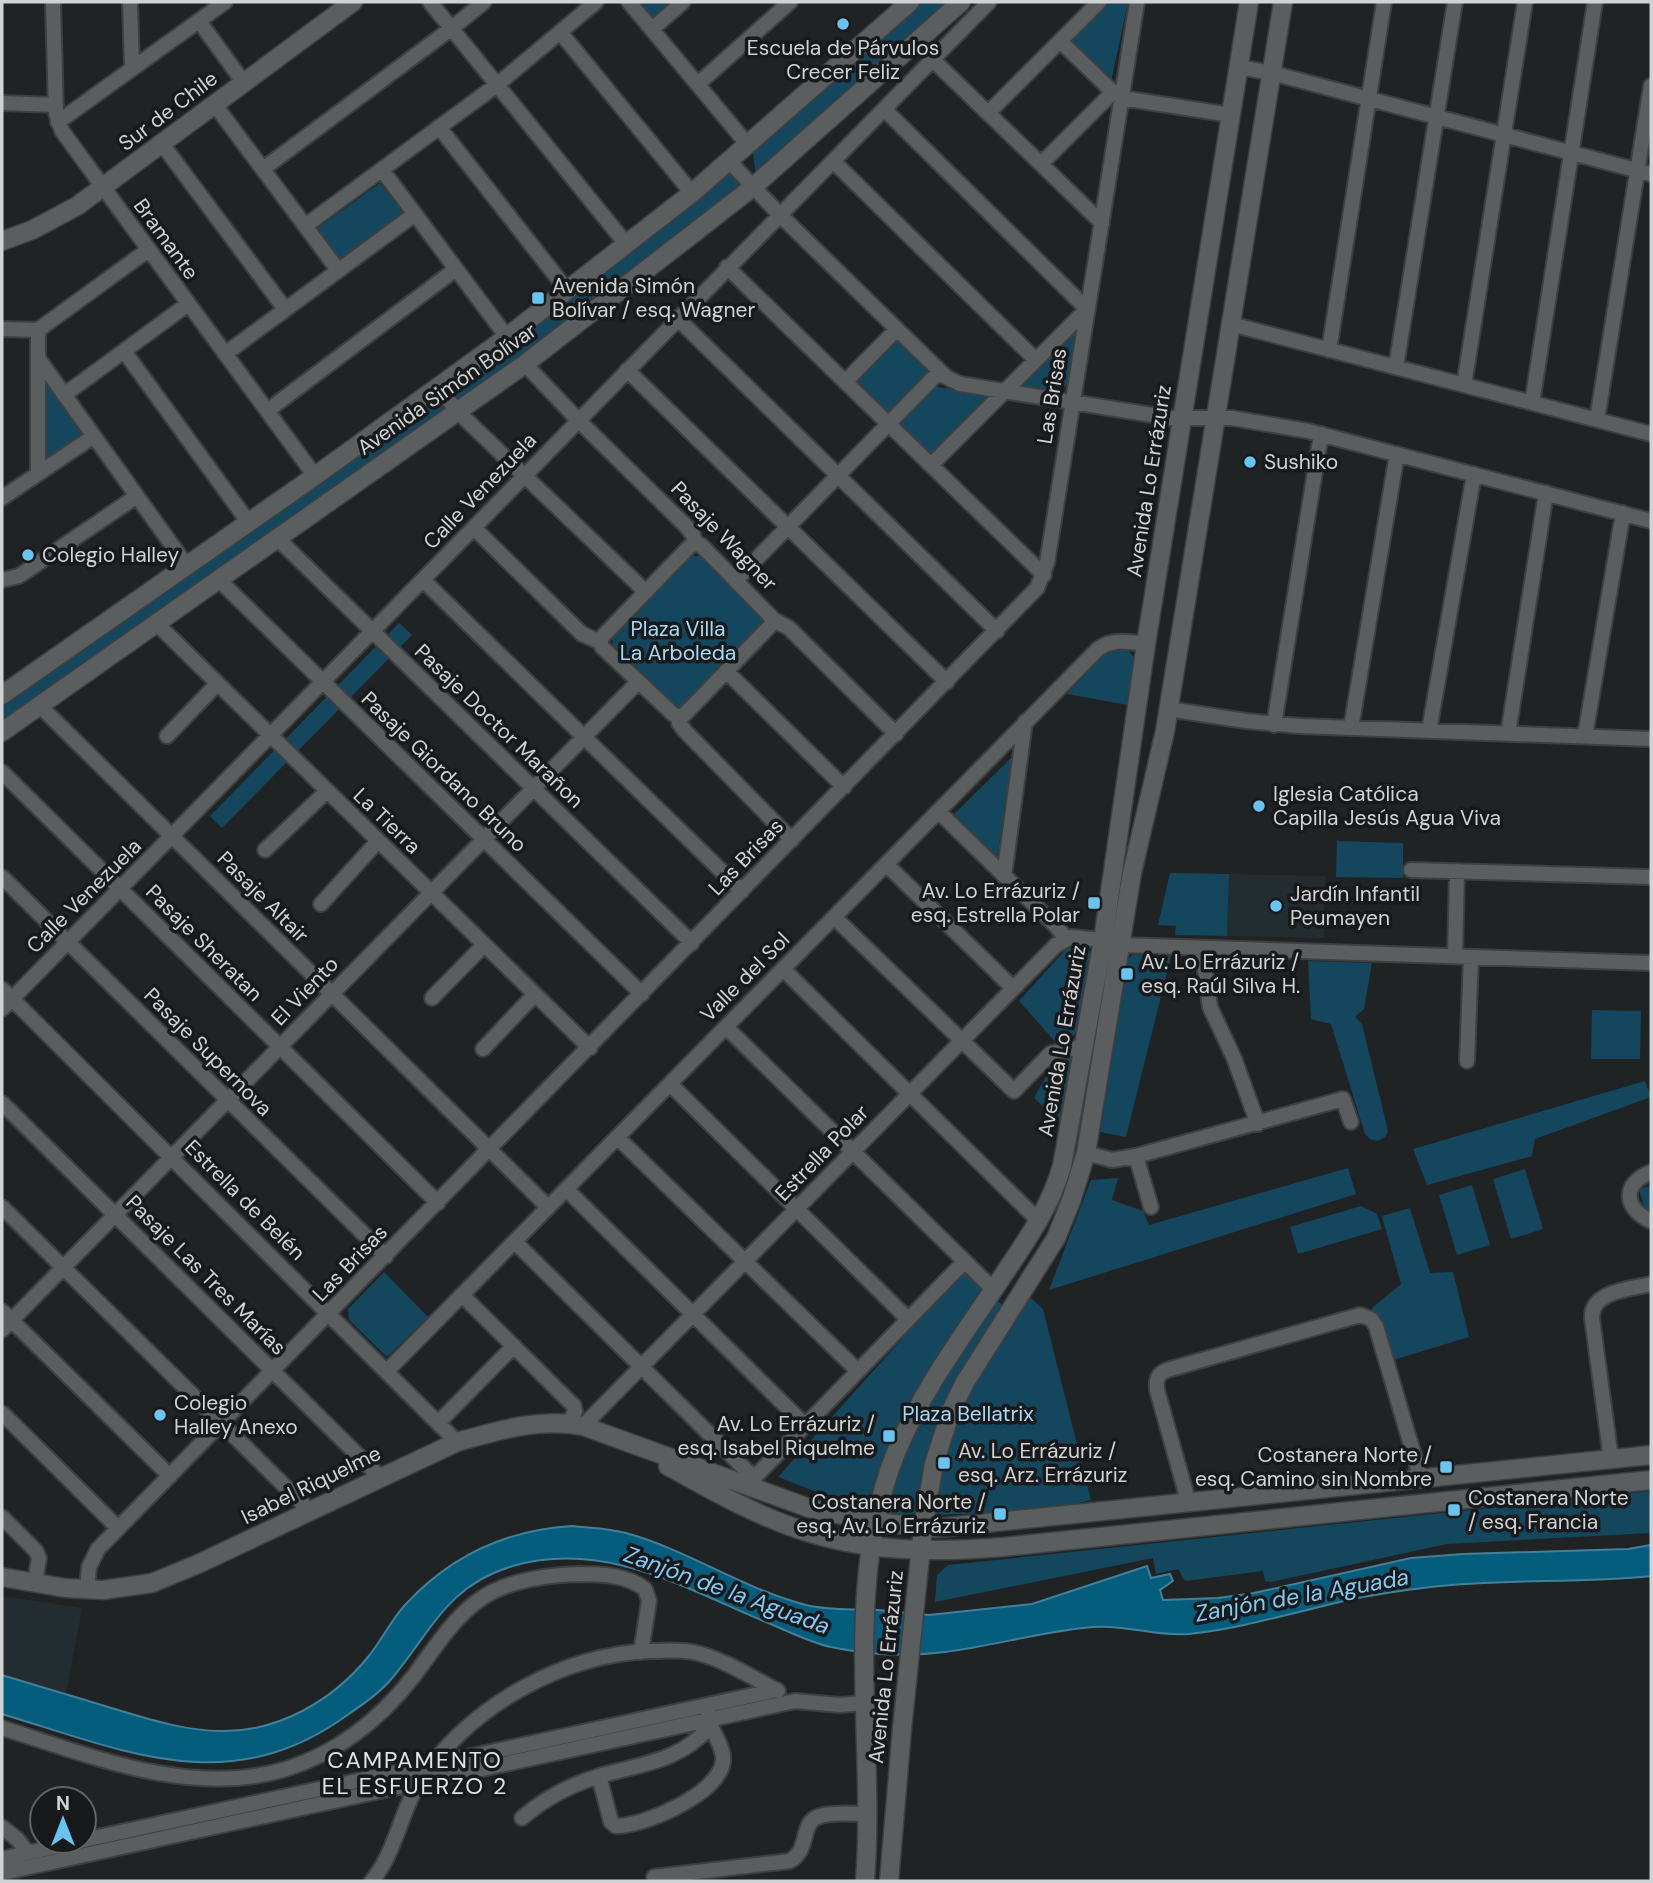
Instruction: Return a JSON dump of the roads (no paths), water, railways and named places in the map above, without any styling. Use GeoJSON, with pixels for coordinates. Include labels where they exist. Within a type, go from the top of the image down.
{"type":"FeatureCollection","features":[{"type":"Feature","properties":{"kind":"main road","name":"Sur de Chile"},"geometry":{"type":"LineString","coordinates":[[2,241],[52,221],[103,188],[354,2]]}},
{"type":"Feature","properties":{"kind":"main road","name":"Avenida Simón Bolívar"},"geometry":{"type":"LineString","coordinates":[[2,695],[249,523],[507,337],[692,192],[910,2]]}},
{"type":"Feature","properties":{"kind":"main road","name":"Avenida Simón Bolívar"},"geometry":{"type":"LineString","coordinates":[[2,732],[525,364],[753,187],[961,2]]}},
{"type":"Feature","properties":{"kind":"main road","name":"Avenida Lo Errázuriz"},"geometry":{"type":"LineString","coordinates":[[864,1881],[864,1670],[870,1546],[889,1472],[912,1418],[950,1353],[1040,1221],[1053,1195],[1062,1166],[1103,940],[1146,644],[1249,2]]}},
{"type":"Feature","properties":{"kind":"main road","name":"Avenida Lo Errázuriz"},"geometry":{"type":"LineString","coordinates":[[889,1881],[920,1551],[934,1464],[956,1400],[1056,1238],[1072,1201],[1086,1153],[1135,855],[1168,709],[1283,2]]}},
{"type":"Feature","properties":{"kind":"main road","name":"Isabel Riquelme"},"geometry":{"type":"LineString","coordinates":[[2,1577],[88,1589],[135,1587],[164,1579],[457,1441],[512,1428],[577,1424],[639,1447],[752,1482],[809,1508],[875,1522],[923,1528],[959,1527],[1189,1504],[1651,1455]]}},
{"type":"Feature","properties":{"kind":"main road","name":"Isabel Riquelme"},"geometry":{"type":"LineString","coordinates":[[639,1447],[697,1482],[776,1521],[822,1536],[870,1546],[920,1551],[1003,1547],[1651,1480]]}},
{"type":"Feature","properties":{"kind":"street","name":"Bramante"},"geometry":{"type":"LineString","coordinates":[[53,2],[56,104],[58,122],[66,139],[315,476]]}},
{"type":"Feature","properties":{"kind":"street"},"geometry":{"type":"LineString","coordinates":[[130,2],[132,69]]}},
{"type":"Feature","properties":{"kind":"street"},"geometry":{"type":"LineString","coordinates":[[58,122],[225,2]]}},
{"type":"Feature","properties":{"kind":"street"},"geometry":{"type":"LineString","coordinates":[[430,2],[627,245]]}},
{"type":"Feature","properties":{"kind":"street"},"geometry":{"type":"LineString","coordinates":[[263,169],[452,29],[484,2]]}},
{"type":"Feature","properties":{"kind":"street"},"geometry":{"type":"LineString","coordinates":[[305,226],[498,84],[596,2]]}},
{"type":"Feature","properties":{"kind":"street"},"geometry":{"type":"LineString","coordinates":[[629,2],[748,145]]}},
{"type":"Feature","properties":{"kind":"street"},"geometry":{"type":"LineString","coordinates":[[652,29],[683,2]]}},
{"type":"Feature","properties":{"kind":"street"},"geometry":{"type":"LineString","coordinates":[[698,84],[790,2]]}},
{"type":"Feature","properties":{"kind":"street","name":"Calle Venezuela"},"geometry":{"type":"LineString","coordinates":[[5,999],[67,943],[989,2]]}},
{"type":"Feature","properties":{"kind":"street"},"geometry":{"type":"LineString","coordinates":[[988,113],[1099,2]]}},
{"type":"Feature","properties":{"kind":"street","name":"Las Brisas"},"geometry":{"type":"LineString","coordinates":[[88,1589],[89,1567],[94,1554],[118,1528],[1034,592],[1044,575],[1102,223],[1117,95],[1137,2]]}},
{"type":"Feature","properties":{"kind":"street"},"geometry":{"type":"LineString","coordinates":[[1329,350],[1384,2]]}},
{"type":"Feature","properties":{"kind":"street"},"geometry":{"type":"LineString","coordinates":[[1396,367],[1455,2]]}},
{"type":"Feature","properties":{"kind":"street"},"geometry":{"type":"LineString","coordinates":[[1464,385],[1525,2]]}},
{"type":"Feature","properties":{"kind":"street"},"geometry":{"type":"LineString","coordinates":[[1532,403],[1595,2]]}},
{"type":"Feature","properties":{"kind":"street"},"geometry":{"type":"LineString","coordinates":[[199,21],[244,83]]}},
{"type":"Feature","properties":{"kind":"street"},"geometry":{"type":"LineString","coordinates":[[560,32],[692,192]]}},
{"type":"Feature","properties":{"kind":"street"},"geometry":{"type":"LineString","coordinates":[[1060,41],[1117,95],[1231,115]]}},
{"type":"Feature","properties":{"kind":"street"},"geometry":{"type":"LineString","coordinates":[[933,60],[1102,223]]}},
{"type":"Feature","properties":{"kind":"street"},"geometry":{"type":"LineString","coordinates":[[1239,67],[1272,73],[1644,172]]}},
{"type":"Feature","properties":{"kind":"street"},"geometry":{"type":"LineString","coordinates":[[1597,420],[1644,172],[1651,86]]}},
{"type":"Feature","properties":{"kind":"street"},"geometry":{"type":"LineString","coordinates":[[1041,164],[1117,95]]}},
{"type":"Feature","properties":{"kind":"street"},"geometry":{"type":"LineString","coordinates":[[2,103],[56,104]]}},
{"type":"Feature","properties":{"kind":"street"},"geometry":{"type":"LineString","coordinates":[[215,105],[338,270]]}},
{"type":"Feature","properties":{"kind":"street"},"geometry":{"type":"LineString","coordinates":[[884,110],[1087,309],[931,465]]}},
{"type":"Feature","properties":{"kind":"street"},"geometry":{"type":"LineString","coordinates":[[439,127],[567,290]]}},
{"type":"Feature","properties":{"kind":"street"},"geometry":{"type":"LineString","coordinates":[[162,144],[285,309]]}},
{"type":"Feature","properties":{"kind":"street"},"geometry":{"type":"LineString","coordinates":[[729,161],[779,214],[940,371],[960,384],[1182,418],[1252,420],[1321,433],[1651,521]]}},
{"type":"Feature","properties":{"kind":"street"},"geometry":{"type":"LineString","coordinates":[[834,162],[1036,360]]}},
{"type":"Feature","properties":{"kind":"street"},"geometry":{"type":"LineString","coordinates":[[382,170],[507,337]]}},
{"type":"Feature","properties":{"kind":"street"},"geometry":{"type":"LineString","coordinates":[[225,354],[415,214]]}},
{"type":"Feature","properties":{"kind":"street"},"geometry":{"type":"LineString","coordinates":[[2,329],[38,330],[148,250]]}},
{"type":"Feature","properties":{"kind":"street"},"geometry":{"type":"LineString","coordinates":[[727,267],[1044,575]]}},
{"type":"Feature","properties":{"kind":"street"},"geometry":{"type":"LineString","coordinates":[[267,411],[456,270]]}},
{"type":"Feature","properties":{"kind":"street"},"geometry":{"type":"LineString","coordinates":[[64,395],[188,304]]}},
{"type":"Feature","properties":{"kind":"street"},"geometry":{"type":"LineString","coordinates":[[677,318],[997,631]]}},
{"type":"Feature","properties":{"kind":"street"},"geometry":{"type":"LineString","coordinates":[[1231,324],[1651,434]]}},
{"type":"Feature","properties":{"kind":"street"},"geometry":{"type":"LineString","coordinates":[[845,382],[897,329]]}},
{"type":"Feature","properties":{"kind":"street"},"geometry":{"type":"LineString","coordinates":[[38,330],[38,474]]}},
{"type":"Feature","properties":{"kind":"street"},"geometry":{"type":"LineString","coordinates":[[124,351],[249,523]]}},
{"type":"Feature","properties":{"kind":"street"},"geometry":{"type":"LineString","coordinates":[[38,358],[187,566]]}},
{"type":"Feature","properties":{"kind":"street","name":"Pasaje Wagner"},"geometry":{"type":"LineString","coordinates":[[525,364],[687,527],[696,544],[701,545],[774,620],[789,628],[896,734]]}},
{"type":"Feature","properties":{"kind":"street"},"geometry":{"type":"LineString","coordinates":[[627,370],[947,682]]}},
{"type":"Feature","properties":{"kind":"street"},"geometry":{"type":"LineString","coordinates":[[736,580],[940,371]]}},
{"type":"Feature","properties":{"kind":"street"},"geometry":{"type":"LineString","coordinates":[[438,387],[457,411],[646,593]]}},
{"type":"Feature","properties":{"kind":"street"},"geometry":{"type":"LineString","coordinates":[[1274,725],[1321,433]]}},
{"type":"Feature","properties":{"kind":"street"},"geometry":{"type":"LineString","coordinates":[[2,498],[94,436]]}},
{"type":"Feature","properties":{"kind":"street"},"geometry":{"type":"LineString","coordinates":[[1351,729],[1397,454]]}},
{"type":"Feature","properties":{"kind":"street"},"geometry":{"type":"LineString","coordinates":[[1429,731],[1474,474]]}},
{"type":"Feature","properties":{"kind":"street"},"geometry":{"type":"LineString","coordinates":[[1508,734],[1546,493]]}},
{"type":"Feature","properties":{"kind":"street"},"geometry":{"type":"LineString","coordinates":[[2,580],[19,576],[137,496]]}},
{"type":"Feature","properties":{"kind":"street"},"geometry":{"type":"LineString","coordinates":[[1585,736],[1623,513]]}},
{"type":"Feature","properties":{"kind":"street"},"geometry":{"type":"LineString","coordinates":[[474,528],[582,634],[600,642],[638,682],[678,717],[685,731],[792,840]]}},
{"type":"Feature","properties":{"kind":"street","name":"Pasaje Doctor Marañon"},"geometry":{"type":"LineString","coordinates":[[277,538],[692,943]]}},
{"type":"Feature","properties":{"kind":"street"},"geometry":{"type":"LineString","coordinates":[[600,642],[691,545],[696,544]]}},
{"type":"Feature","properties":{"kind":"street","name":"Pasaje Giordano Bruno"},"geometry":{"type":"LineString","coordinates":[[218,579],[642,994]]}},
{"type":"Feature","properties":{"kind":"street"},"geometry":{"type":"LineString","coordinates":[[423,580],[742,891]]}},
{"type":"Feature","properties":{"kind":"street"},"geometry":{"type":"LineString","coordinates":[[678,717],[684,715],[774,620]]}},
{"type":"Feature","properties":{"kind":"street","name":"La Tierra"},"geometry":{"type":"LineString","coordinates":[[156,623],[590,1048]]}},
{"type":"Feature","properties":{"kind":"street","name":"Valle del Sol"},"geometry":{"type":"LineString","coordinates":[[387,1371],[1103,646],[1120,641],[1146,644]]}},
{"type":"Feature","properties":{"kind":"street"},"geometry":{"type":"LineString","coordinates":[[726,671],[844,787]]}},
{"type":"Feature","properties":{"kind":"street","name":"El Viento"},"geometry":{"type":"LineString","coordinates":[[5,1320],[63,1267],[638,682]]}},
{"type":"Feature","properties":{"kind":"street"},"geometry":{"type":"LineString","coordinates":[[167,736],[217,684]]}},
{"type":"Feature","properties":{"kind":"street","name":"Pasaje Altair"},"geometry":{"type":"LineString","coordinates":[[39,705],[548,1207]]}},
{"type":"Feature","properties":{"kind":"street"},"geometry":{"type":"LineString","coordinates":[[1168,709],[1274,725],[1651,739]]}},
{"type":"Feature","properties":{"kind":"street"},"geometry":{"type":"LineString","coordinates":[[1004,876],[1025,722]]}},
{"type":"Feature","properties":{"kind":"street","name":"Pasaje Sheratan"},"geometry":{"type":"LineString","coordinates":[[2,772],[438,1203]]}},
{"type":"Feature","properties":{"kind":"street"},"geometry":{"type":"LineString","coordinates":[[265,850],[327,791]]}},
{"type":"Feature","properties":{"kind":"street"},"geometry":{"type":"LineString","coordinates":[[938,811],[1057,927],[1066,939],[1077,937],[1103,940]]}},
{"type":"Feature","properties":{"kind":"street"},"geometry":{"type":"LineString","coordinates":[[321,904],[378,841]]}},
{"type":"Feature","properties":{"kind":"street"},"geometry":{"type":"LineString","coordinates":[[886,864],[1013,988]]}},
{"type":"Feature","properties":{"kind":"street"},"geometry":{"type":"LineString","coordinates":[[1411,870],[1651,877]]}},
{"type":"Feature","properties":{"kind":"street"},"geometry":{"type":"LineString","coordinates":[[1455,956],[1457,871]]}},
{"type":"Feature","properties":{"kind":"street","name":"Pasaje Supernova"},"geometry":{"type":"LineString","coordinates":[[2,877],[386,1256]]}},
{"type":"Feature","properties":{"kind":"street"},"geometry":{"type":"LineString","coordinates":[[834,917],[1014,1091],[1051,1053],[1085,1046]]}},
{"type":"Feature","properties":{"kind":"street","name":"Estrella Polar"},"geometry":{"type":"LineString","coordinates":[[577,1424],[641,1366],[1013,988],[1056,945],[1066,939]]}},
{"type":"Feature","properties":{"kind":"street"},"geometry":{"type":"LineString","coordinates":[[432,998],[484,945]]}},
{"type":"Feature","properties":{"kind":"street"},"geometry":{"type":"LineString","coordinates":[[1121,945],[1651,963]]}},
{"type":"Feature","properties":{"kind":"street"},"geometry":{"type":"LineString","coordinates":[[1202,948],[1210,1007],[1234,1058],[1258,1124]]}},
{"type":"Feature","properties":{"kind":"street"},"geometry":{"type":"LineString","coordinates":[[1467,1061],[1471,957]]}},
{"type":"Feature","properties":{"kind":"street"},"geometry":{"type":"LineString","coordinates":[[783,969],[1040,1221]]}},
{"type":"Feature","properties":{"kind":"street"},"geometry":{"type":"LineString","coordinates":[[483,1049],[535,995]]}},
{"type":"Feature","properties":{"kind":"street","name":"Estrella de Belén"},"geometry":{"type":"LineString","coordinates":[[5,999],[171,1157],[457,1441]]}},
{"type":"Feature","properties":{"kind":"street"},"geometry":{"type":"LineString","coordinates":[[726,1027],[994,1290]]}},
{"type":"Feature","properties":{"kind":"street"},"geometry":{"type":"LineString","coordinates":[[670,1084],[908,1319]]}},
{"type":"Feature","properties":{"kind":"street"},"geometry":{"type":"LineString","coordinates":[[1086,1153],[1112,1160],[1136,1156],[1343,1099],[1351,1122]]}},
{"type":"Feature","properties":{"kind":"street","name":"Pasaje Las Tres Marías"},"geometry":{"type":"LineString","coordinates":[[2,1103],[380,1477]]}},
{"type":"Feature","properties":{"kind":"street"},"geometry":{"type":"LineString","coordinates":[[617,1137],[858,1371]]}},
{"type":"Feature","properties":{"kind":"street"},"geometry":{"type":"LineString","coordinates":[[1136,1156],[1151,1207]]}},
{"type":"Feature","properties":{"kind":"street"},"geometry":{"type":"LineString","coordinates":[[1651,1172],[1636,1181],[1630,1189],[1633,1209],[1639,1216],[1651,1221]]}},
{"type":"Feature","properties":{"kind":"street"},"geometry":{"type":"LineString","coordinates":[[566,1189],[805,1425]]}},
{"type":"Feature","properties":{"kind":"street"},"geometry":{"type":"LineString","coordinates":[[2,1207],[310,1511]]}},
{"type":"Feature","properties":{"kind":"street"},"geometry":{"type":"LineString","coordinates":[[515,1242],[641,1366],[752,1482],[965,1261]]}},
{"type":"Feature","properties":{"kind":"street"},"geometry":{"type":"LineString","coordinates":[[1611,1459],[1592,1318],[1593,1308],[1602,1297],[1651,1284]]}},
{"type":"Feature","properties":{"kind":"street"},"geometry":{"type":"LineString","coordinates":[[462,1295],[574,1406],[577,1424]]}},
{"type":"Feature","properties":{"kind":"street"},"geometry":{"type":"LineString","coordinates":[[1189,1504],[1157,1390],[1156,1383],[1160,1374],[1360,1315],[1371,1319],[1376,1326],[1421,1479]]}},
{"type":"Feature","properties":{"kind":"street"},"geometry":{"type":"LineString","coordinates":[[5,1320],[170,1476]]}},
{"type":"Feature","properties":{"kind":"street"},"geometry":{"type":"LineString","coordinates":[[438,1423],[514,1346]]}},
{"type":"Feature","properties":{"kind":"street"},"geometry":{"type":"LineString","coordinates":[[2,1413],[118,1528]]}},
{"type":"Feature","properties":{"kind":"street"},"geometry":{"type":"LineString","coordinates":[[2,1517],[36,1550],[39,1559],[35,1583]]}},
{"type":"Feature","properties":{"kind":"street"},"geometry":{"type":"LineString","coordinates":[[2,1728],[133,1768],[193,1778],[234,1779],[287,1769],[326,1752],[370,1723],[404,1689],[452,1625],[482,1598],[524,1581],[556,1575],[606,1575],[630,1581],[645,1589],[649,1601],[641,1652]]}},
{"type":"Feature","properties":{"kind":"street"},"geometry":{"type":"LineString","coordinates":[[372,1881],[388,1857],[419,1782],[433,1764],[469,1726],[520,1690],[576,1665],[617,1655],[677,1650],[723,1662],[795,1701]]}},
{"type":"Feature","properties":{"kind":"street"},"geometry":{"type":"LineString","coordinates":[[98,1837],[419,1782],[709,1717],[776,1690]]}},
{"type":"Feature","properties":{"kind":"street"},"geometry":{"type":"LineString","coordinates":[[40,1855],[108,1850],[433,1764],[795,1701],[840,1705],[864,1703]]}},
{"type":"Feature","properties":{"kind":"street"},"geometry":{"type":"LineString","coordinates":[[599,1776],[611,1822],[616,1826],[642,1822],[669,1812],[694,1796],[716,1776],[722,1766],[724,1758],[709,1717]]}},
{"type":"Feature","properties":{"kind":"street"},"geometry":{"type":"LineString","coordinates":[[523,1818],[551,1796],[599,1776],[669,1758],[695,1742],[709,1717]]}},
{"type":"Feature","properties":{"kind":"street"},"geometry":{"type":"LineString","coordinates":[[654,1877],[790,1861],[802,1850],[807,1828],[813,1820],[822,1815],[866,1814]]}},
{"type":"Feature","properties":{"kind":"street"},"geometry":{"type":"LineString","coordinates":[[2,1827],[17,1839],[28,1853],[2,1859]]}},
{"type":"Feature","properties":{"kind":"street"},"geometry":{"type":"LineString","coordinates":[[103,1836],[108,1850]]}},
{"type":"Feature","properties":{"kind":"street"},"geometry":{"type":"LineString","coordinates":[[2,1873],[46,1856]]}},
{"type":"Feature","properties":{"kind":"water","name":"Zanjón de la Aguada"},"geometry":{"type":"Polygon","coordinates":[[[572,1526],[613,1530],[649,1540],[760,1589],[806,1605],[929,1615],[1032,1604],[1147,1566],[1151,1578],[1170,1574],[1173,1581],[1160,1590],[1163,1600],[1218,1598],[1254,1593],[1411,1558],[1463,1554],[1628,1549],[1651,1545],[1651,1576],[1458,1584],[1353,1599],[1251,1623],[1189,1634],[1093,1627],[931,1654],[902,1655],[859,1652],[817,1643],[679,1584],[614,1564],[581,1559],[548,1559],[513,1566],[473,1584],[443,1611],[393,1677],[371,1698],[303,1742],[260,1756],[218,1762],[176,1760],[91,1742],[2,1714],[2,1675],[193,1729],[222,1731],[264,1726],[303,1710],[338,1687],[373,1650],[405,1605],[422,1588],[460,1560],[502,1540],[524,1533],[572,1526]]]}},
{"type":"Feature","properties":{"kind":"place","name":"Escuela de Párvulos Crecer Feliz"},"geometry":{"type":"Point","coordinates":[843,24]}},
{"type":"Feature","properties":{"kind":"place","name":"Avenida Simón Bolívar / esq. Wagner"},"geometry":{"type":"Point","coordinates":[538,298]}},
{"type":"Feature","properties":{"kind":"place","name":"Sushiko"},"geometry":{"type":"Point","coordinates":[1250,462]}},
{"type":"Feature","properties":{"kind":"place","name":"Colegio Halley"},"geometry":{"type":"Point","coordinates":[28,555]}},
{"type":"Feature","properties":{"kind":"place","name":"Iglesia Católica Capilla Jesús Agua Viva"},"geometry":{"type":"Point","coordinates":[1259,806]}},
{"type":"Feature","properties":{"kind":"place","name":"Av. Lo Errázuriz / esq. Estrella Polar"},"geometry":{"type":"Point","coordinates":[1094,903]}},
{"type":"Feature","properties":{"kind":"place","name":"Jardín Infantil Peumayen"},"geometry":{"type":"Point","coordinates":[1276,906]}},
{"type":"Feature","properties":{"kind":"place","name":"Av. Lo Errázuriz / esq. Raúl Silva H."},"geometry":{"type":"Point","coordinates":[1127,974]}},
{"type":"Feature","properties":{"kind":"place","name":"Colegio Halley Anexo"},"geometry":{"type":"Point","coordinates":[160,1415]}},
{"type":"Feature","properties":{"kind":"place","name":"Av. Lo Errázuriz / esq. Isabel Riquelme"},"geometry":{"type":"Point","coordinates":[889,1436]}},
{"type":"Feature","properties":{"kind":"place","name":"Av. Lo Errázuriz / esq. Arz. Errázuriz"},"geometry":{"type":"Point","coordinates":[944,1463]}},
{"type":"Feature","properties":{"kind":"place","name":"Costanera Norte / esq. Camino sin Nombre"},"geometry":{"type":"Point","coordinates":[1446,1467]}},
{"type":"Feature","properties":{"kind":"place","name":"Costanera Norte / esq. Francia"},"geometry":{"type":"Point","coordinates":[1454,1510]}},
{"type":"Feature","properties":{"kind":"place","name":"Costanera Norte / esq. Av. Lo Errázuriz"},"geometry":{"type":"Point","coordinates":[1000,1514]}},
{"type":"Feature","properties":{"kind":"district","name":"CAMPAMENTO EL ESFUERZO 2"},"geometry":{"type":"Point","coordinates":[415,1773]}},
{"type":"Feature","properties":{"kind":"park label","name":"Plaza Villa La Arboleda"},"geometry":{"type":"Point","coordinates":[678,641]}},
{"type":"Feature","properties":{"kind":"park label","name":"Plaza Bellatrix"},"geometry":{"type":"Point","coordinates":[968,1414]}}]}
